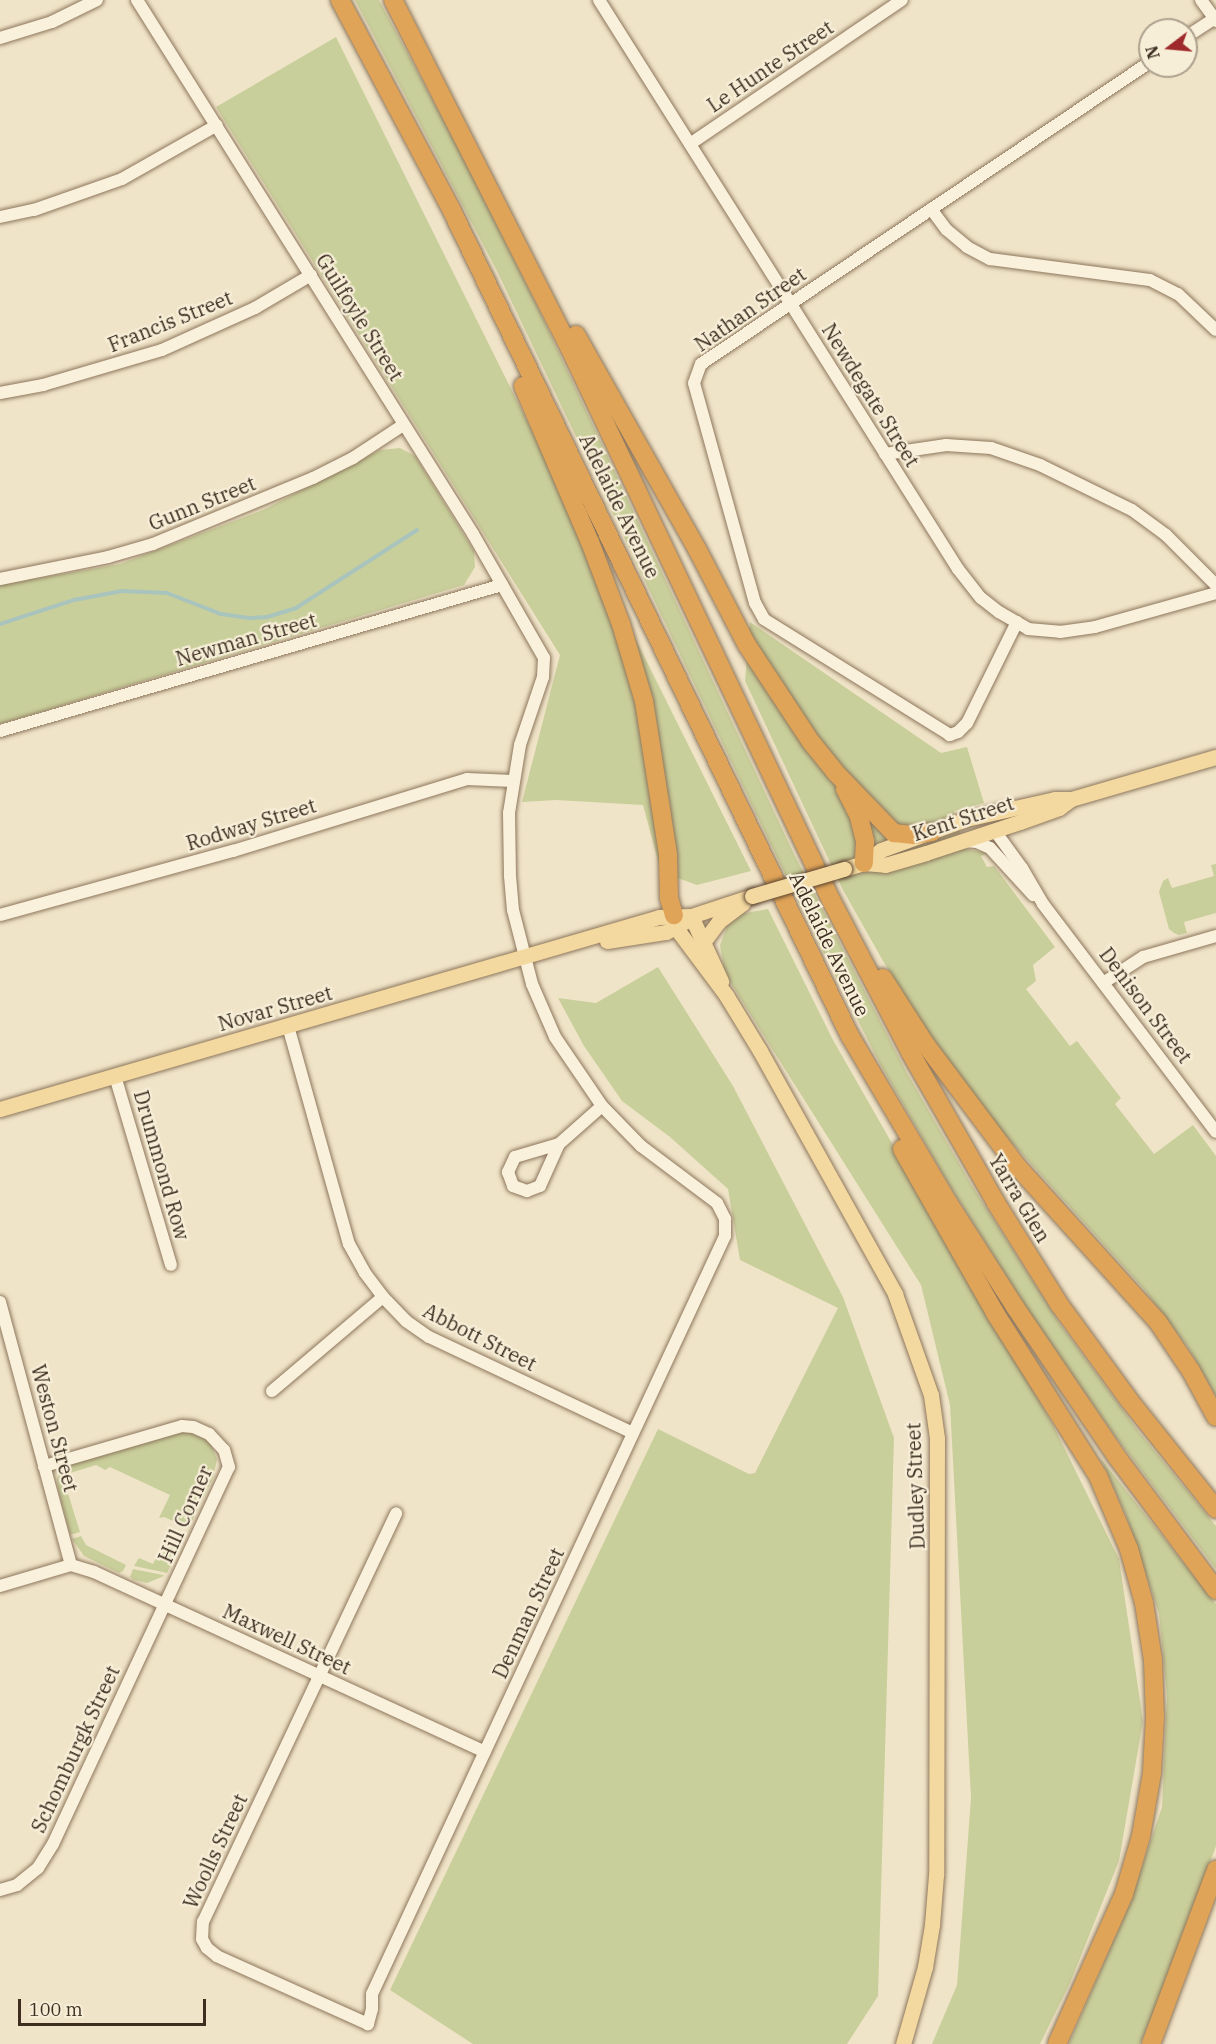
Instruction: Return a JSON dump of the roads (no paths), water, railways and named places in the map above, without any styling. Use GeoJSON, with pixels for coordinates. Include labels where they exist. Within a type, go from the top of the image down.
{"type":"FeatureCollection","features":[{"type":"Feature","properties":{"kind":"highway","name":"Adelaide Avenue"},"geometry":{"type":"LineString","coordinates":[[340,0],[413,135],[490,288],[787,910],[850,1036]]}},
{"type":"Feature","properties":{"kind":"highway","name":"Adelaide Avenue"},"geometry":{"type":"LineString","coordinates":[[393,0],[514,234],[824,885]]}},
{"type":"Feature","properties":{"kind":"highway"},"geometry":{"type":"LineString","coordinates":[[514,234],[556,298],[697,549],[747,645],[786,706],[835,772],[894,833],[903,835],[932,832]]}},
{"type":"Feature","properties":{"kind":"highway"},"geometry":{"type":"LineString","coordinates":[[490,288],[505,345],[554,452],[621,624],[644,701],[668,855],[669,898],[680,920]]}},
{"type":"Feature","properties":{"kind":"highway"},"geometry":{"type":"LineString","coordinates":[[835,772],[859,817],[865,841],[864,863]]}},
{"type":"Feature","properties":{"kind":"highway"},"geometry":{"type":"LineString","coordinates":[[824,885],[926,1045],[1043,1196],[1158,1322],[1191,1371],[1216,1417]]}},
{"type":"Feature","properties":{"kind":"highway","name":"Yarra Glen"},"geometry":{"type":"LineString","coordinates":[[824,885],[915,1062],[1027,1253],[1094,1353],[1216,1509]]}},
{"type":"Feature","properties":{"kind":"highway"},"geometry":{"type":"LineString","coordinates":[[850,1036],[943,1194],[1015,1307],[1124,1466],[1216,1590]]}},
{"type":"Feature","properties":{"kind":"highway"},"geometry":{"type":"LineString","coordinates":[[850,1036],[876,1103],[930,1199],[995,1313],[1098,1476],[1129,1548],[1143,1603],[1153,1660],[1155,1717],[1152,1773],[1142,1836],[1116,1913],[1057,2044]]}},
{"type":"Feature","properties":{"kind":"highway"},"geometry":{"type":"LineString","coordinates":[[1151,2044],[1216,1870]]}},
{"type":"Feature","properties":{"kind":"main road","name":"Kent Street"},"geometry":{"type":"LineString","coordinates":[[680,920],[864,863],[881,850],[953,824],[1014,807],[1055,799],[1071,799],[1216,757]]}},
{"type":"Feature","properties":{"kind":"main road","name":"Kent Street"},"geometry":{"type":"LineString","coordinates":[[864,863],[885,865],[964,841],[1059,808],[1071,799]]}},
{"type":"Feature","properties":{"kind":"main road"},"geometry":{"type":"LineString","coordinates":[[953,824],[981,824],[995,831]]}},
{"type":"Feature","properties":{"kind":"main road"},"geometry":{"type":"LineString","coordinates":[[704,941],[719,921],[752,896]]}},
{"type":"Feature","properties":{"kind":"main road","name":"Novar Street"},"geometry":{"type":"LineString","coordinates":[[0,1109],[659,917],[680,920]]}},
{"type":"Feature","properties":{"kind":"main road","name":"Dudley Street"},"geometry":{"type":"LineString","coordinates":[[680,920],[704,941],[726,995]]}},
{"type":"Feature","properties":{"kind":"main road","name":"Dudley Street"},"geometry":{"type":"LineString","coordinates":[[680,920],[726,995],[895,1294],[931,1395],[937,1438],[936,1875],[927,1958],[903,2044]]}},
{"type":"Feature","properties":{"kind":"main road","name":"Dudley Street"},"geometry":{"type":"LineString","coordinates":[[893,2044],[907,2023]]}},
{"type":"Feature","properties":{"kind":"street"},"geometry":{"type":"LineString","coordinates":[[0,38],[52,22],[97,0]]}},
{"type":"Feature","properties":{"kind":"street","name":"Guilfoyle Street"},"geometry":{"type":"LineString","coordinates":[[137,0],[311,275],[502,585],[544,658],[543,677],[524,731],[513,781]]}},
{"type":"Feature","properties":{"kind":"street","name":"Newdegate Street"},"geometry":{"type":"LineString","coordinates":[[599,0],[885,454],[964,576],[981,598],[1028,629],[1060,632],[1095,627],[1216,593]]}},
{"type":"Feature","properties":{"kind":"street","name":"Le Hunte Street"},"geometry":{"type":"LineString","coordinates":[[690,144],[902,0]]}},
{"type":"Feature","properties":{"kind":"street"},"geometry":{"type":"LineString","coordinates":[[1198,30],[1215,20],[1201,0]]}},
{"type":"Feature","properties":{"kind":"street","name":"Nathan Street"},"geometry":{"type":"LineString","coordinates":[[1017,622],[967,723],[958,732],[950,735],[764,618],[755,603],[694,383],[701,364],[1138,70]]}},
{"type":"Feature","properties":{"kind":"street"},"geometry":{"type":"LineString","coordinates":[[0,217],[34,210],[123,178],[217,125]]}},
{"type":"Feature","properties":{"kind":"street"},"geometry":{"type":"LineString","coordinates":[[931,209],[946,230],[967,248],[990,259],[1150,280],[1178,294],[1216,330]]}},
{"type":"Feature","properties":{"kind":"street","name":"Francis Street"},"geometry":{"type":"LineString","coordinates":[[0,393],[43,385],[162,350],[255,308],[311,275]]}},
{"type":"Feature","properties":{"kind":"street","name":"Gunn Street"},"geometry":{"type":"LineString","coordinates":[[0,579],[108,557],[153,544],[313,478],[353,458],[403,425]]}},
{"type":"Feature","properties":{"kind":"street"},"geometry":{"type":"LineString","coordinates":[[885,454],[946,444],[991,448],[1040,465],[1132,510],[1166,535],[1216,585]]}},
{"type":"Feature","properties":{"kind":"street","name":"Newman Street"},"geometry":{"type":"LineString","coordinates":[[0,731],[502,585]]}},
{"type":"Feature","properties":{"kind":"street","name":"Rodway Street"},"geometry":{"type":"LineString","coordinates":[[0,915],[232,851],[467,779],[513,781]]}},
{"type":"Feature","properties":{"kind":"street"},"geometry":{"type":"LineString","coordinates":[[513,781],[509,813],[510,876],[513,910],[524,957],[537,998],[555,1037],[602,1106],[559,1144],[540,1185],[527,1191],[513,1186],[508,1172],[514,1157],[559,1144]]}},
{"type":"Feature","properties":{"kind":"street","name":"Denison Street"},"geometry":{"type":"LineString","coordinates":[[995,831],[1022,868],[1043,904],[1216,1131]]}},
{"type":"Feature","properties":{"kind":"street","name":"Denison Street"},"geometry":{"type":"LineString","coordinates":[[964,841],[977,842],[990,848],[1043,904]]}},
{"type":"Feature","properties":{"kind":"street"},"geometry":{"type":"LineString","coordinates":[[1102,983],[1143,957],[1216,936]]}},
{"type":"Feature","properties":{"kind":"street","name":"Abbott Street"},"geometry":{"type":"LineString","coordinates":[[288,1026],[349,1244],[365,1273],[383,1297],[406,1321],[429,1337],[633,1433]]}},
{"type":"Feature","properties":{"kind":"street","name":"Drummond Row"},"geometry":{"type":"LineString","coordinates":[[115,1076],[171,1265]]}},
{"type":"Feature","properties":{"kind":"street","name":"Denman Street"},"geometry":{"type":"LineString","coordinates":[[368,2024],[372,2009],[372,1994],[725,1236],[725,1219],[717,1203],[641,1146],[602,1106]]}},
{"type":"Feature","properties":{"kind":"street"},"geometry":{"type":"LineString","coordinates":[[273,1391],[383,1297]]}},
{"type":"Feature","properties":{"kind":"street","name":"Weston Street"},"geometry":{"type":"LineString","coordinates":[[0,1302],[6,1346],[44,1466],[71,1565]]}},
{"type":"Feature","properties":{"kind":"street","name":"Hill Corner"},"geometry":{"type":"LineString","coordinates":[[44,1466],[182,1426],[193,1427],[209,1434],[224,1450],[229,1467],[164,1605]]}},
{"type":"Feature","properties":{"kind":"street","name":"Woolls Street"},"geometry":{"type":"LineString","coordinates":[[368,2024],[217,1956],[207,1948],[202,1939],[203,1922],[396,1513]]}},
{"type":"Feature","properties":{"kind":"street"},"geometry":{"type":"LineString","coordinates":[[0,1586],[71,1565]]}},
{"type":"Feature","properties":{"kind":"street","name":"Maxwell Street"},"geometry":{"type":"LineString","coordinates":[[71,1565],[93,1572],[484,1752]]}},
{"type":"Feature","properties":{"kind":"street","name":"Schomburgk Street"},"geometry":{"type":"LineString","coordinates":[[0,1890],[17,1885],[38,1868],[53,1844],[164,1605]]}},
{"type":"Feature","properties":{"kind":"waterway"},"geometry":{"type":"LineString","coordinates":[[0,624],[74,600],[122,591],[167,593],[221,614],[251,618],[267,617],[296,608],[417,530]]}}]}
